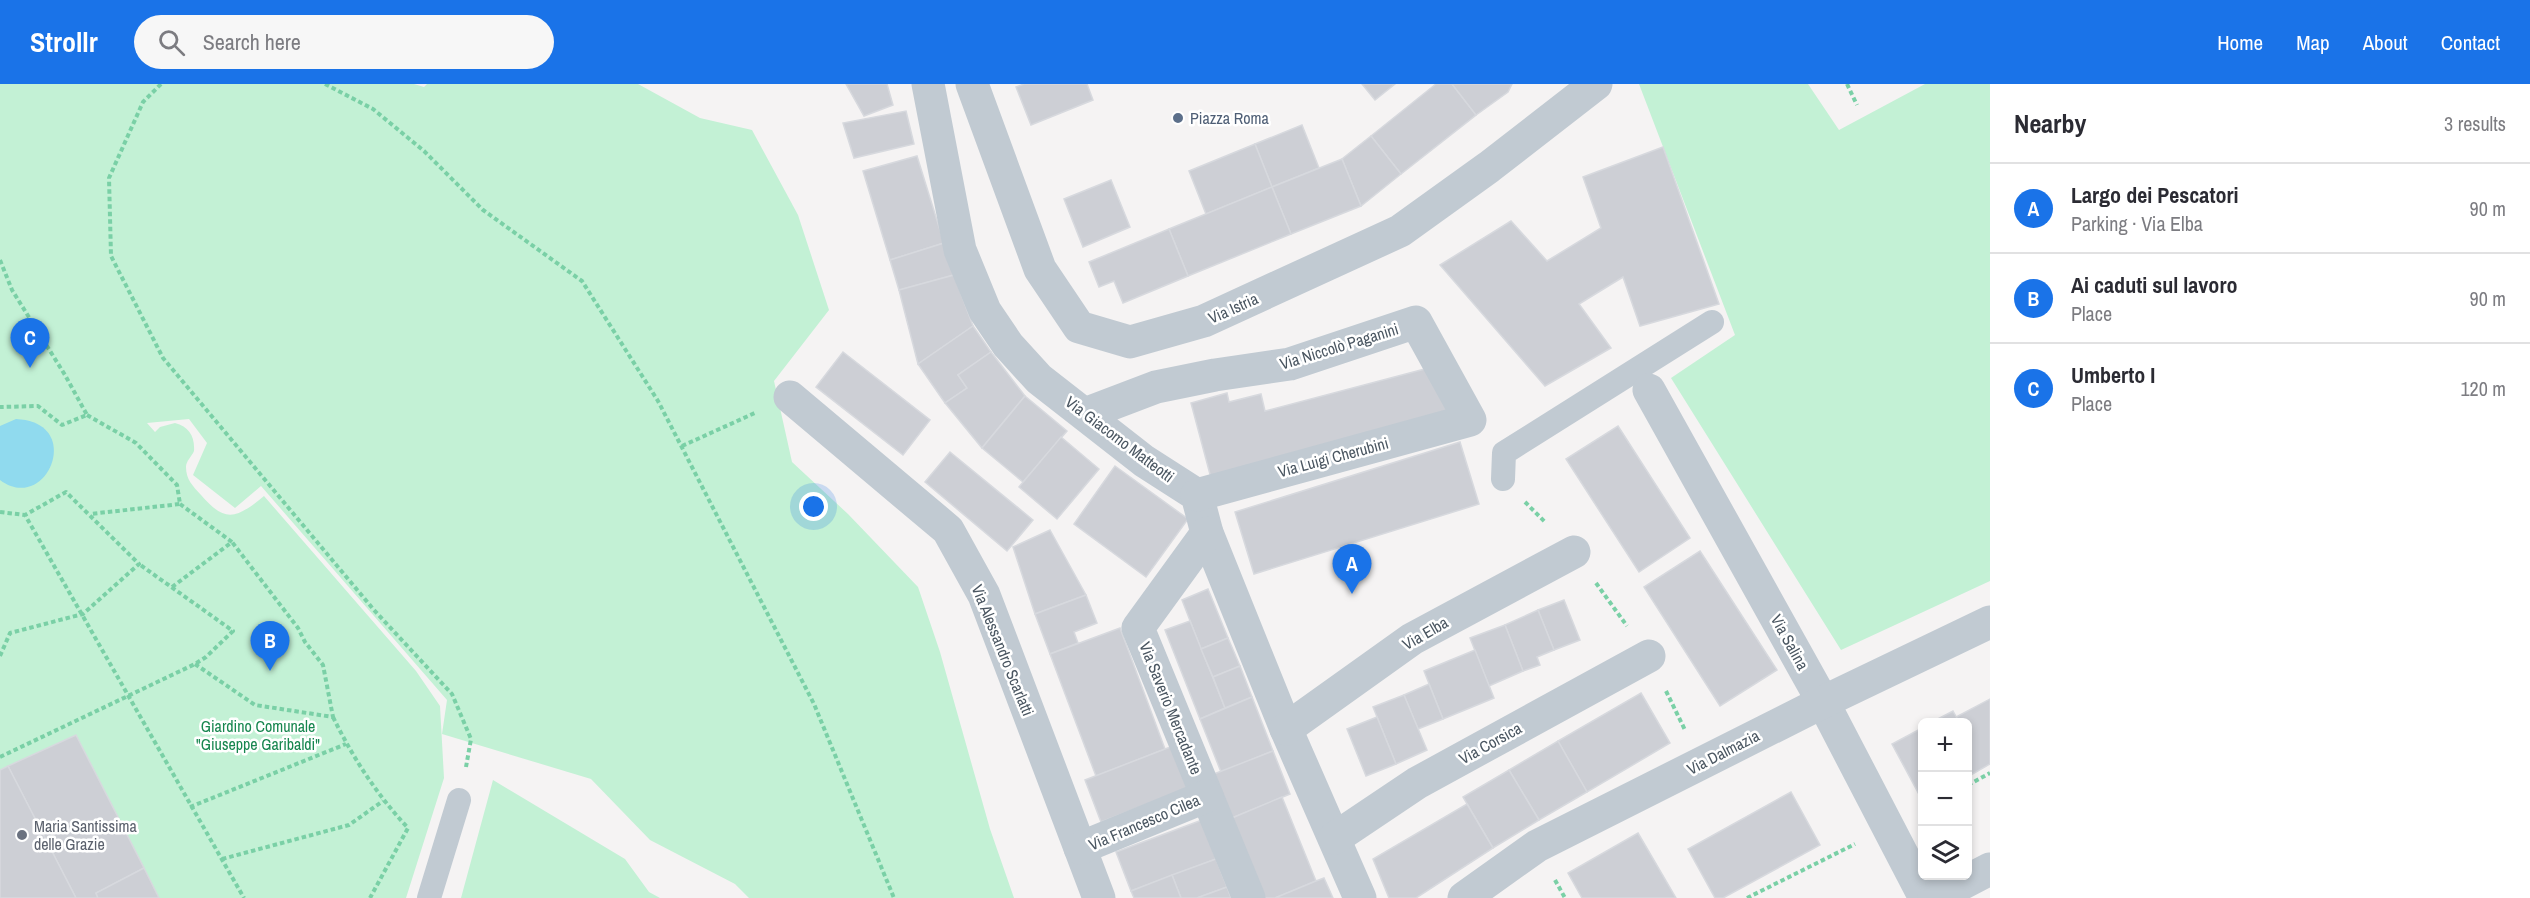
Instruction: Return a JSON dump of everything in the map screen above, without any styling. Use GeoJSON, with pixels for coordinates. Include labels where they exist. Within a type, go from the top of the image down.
{"type":"FeatureCollection","features":[{"type":"Feature","properties":{"kind":"street","name":"Via Giacomo Matteotti"},"geometry":{"type":"LineString","coordinates":[[928,84],[960,250],[986,311],[1008,345],[1039,379],[1144,461],[1197,495]]}},
{"type":"Feature","properties":{"kind":"street","name":"Via Istria"},"geometry":{"type":"LineString","coordinates":[[972,84],[1040,269],[1079,327],[1130,342],[1204,321],[1400,231],[1489,167],[1596,84]]}},
{"type":"Feature","properties":{"kind":"street","name":"Via Niccolò Paganini"},"geometry":{"type":"LineString","coordinates":[[1085,414],[1156,387],[1215,375],[1290,364],[1416,322],[1470,420]]}},
{"type":"Feature","properties":{"kind":"street","name":"Via Salina"},"geometry":{"type":"LineString","coordinates":[[1649,390],[1823,702],[1925,898]]}},
{"type":"Feature","properties":{"kind":"street","name":"Via Alessandro Scarlatti"},"geometry":{"type":"LineString","coordinates":[[790,397],[948,530],[984,595],[1099,898]]}},
{"type":"Feature","properties":{"kind":"street","name":"Via Luigi Cherubini"},"geometry":{"type":"LineString","coordinates":[[1197,495],[1470,420]]}},
{"type":"Feature","properties":{"kind":"street"},"geometry":{"type":"LineString","coordinates":[[1197,495],[1207,533],[1286,729],[1360,898]]}},
{"type":"Feature","properties":{"kind":"street","name":"Via Saverio Mercadante"},"geometry":{"type":"LineString","coordinates":[[1207,533],[1138,628],[1249,898]]}},
{"type":"Feature","properties":{"kind":"street","name":"Via Elba"},"geometry":{"type":"LineString","coordinates":[[1286,729],[1412,639],[1574,552]]}},
{"type":"Feature","properties":{"kind":"street","name":"Via Dalmazia"},"geometry":{"type":"LineString","coordinates":[[1464,898],[1537,846],[1823,702],[1990,622]]}},
{"type":"Feature","properties":{"kind":"street","name":"Via Corsica"},"geometry":{"type":"LineString","coordinates":[[1335,838],[1417,783],[1649,656]]}},
{"type":"Feature","properties":{"kind":"street","name":"Via Francesco Cilea"},"geometry":{"type":"LineString","coordinates":[[1080,848],[1207,796]]}},
{"type":"Feature","properties":{"kind":"street"},"geometry":{"type":"LineString","coordinates":[[1934,898],[1990,869]]}},
{"type":"Feature","properties":{"kind":"lane"},"geometry":{"type":"LineString","coordinates":[[1503,479],[1504,453],[1712,322]]}},
{"type":"Feature","properties":{"kind":"lane"},"geometry":{"type":"LineString","coordinates":[[429,898],[459,800]]}},
{"type":"Feature","properties":{"kind":"path"},"geometry":{"type":"LineString","coordinates":[[161,84],[143,102],[109,178],[111,256],[163,358],[374,610],[452,694],[471,739],[459,800]]}},
{"type":"Feature","properties":{"kind":"path"},"geometry":{"type":"LineString","coordinates":[[325,84],[373,109],[424,151],[483,210],[582,281],[658,401],[814,704],[894,898]]}},
{"type":"Feature","properties":{"kind":"path"},"geometry":{"type":"LineString","coordinates":[[1847,84],[1857,105]]}},
{"type":"Feature","properties":{"kind":"path"},"geometry":{"type":"LineString","coordinates":[[0,260],[12,290],[66,375],[87,415],[136,443],[177,485],[180,504]]}},
{"type":"Feature","properties":{"kind":"path"},"geometry":{"type":"LineString","coordinates":[[681,446],[790,397]]}},
{"type":"Feature","properties":{"kind":"path"},"geometry":{"type":"LineString","coordinates":[[0,407],[38,406],[62,425],[87,415]]}},
{"type":"Feature","properties":{"kind":"path"},"geometry":{"type":"LineString","coordinates":[[1503,479],[1574,552],[1649,656],[1702,763]]}},
{"type":"Feature","properties":{"kind":"path"},"geometry":{"type":"LineString","coordinates":[[0,512],[25,515],[66,492],[139,564],[233,632],[195,664],[0,758]]}},
{"type":"Feature","properties":{"kind":"path"},"geometry":{"type":"LineString","coordinates":[[89,514],[180,504],[232,543],[298,628],[323,665],[333,717],[346,744],[383,801],[408,828],[370,898]]}},
{"type":"Feature","properties":{"kind":"path"},"geometry":{"type":"LineString","coordinates":[[25,515],[244,898]]}},
{"type":"Feature","properties":{"kind":"path"},"geometry":{"type":"LineString","coordinates":[[172,587],[232,543]]}},
{"type":"Feature","properties":{"kind":"path"},"geometry":{"type":"LineString","coordinates":[[0,656],[10,633],[83,614],[139,564]]}},
{"type":"Feature","properties":{"kind":"path"},"geometry":{"type":"LineString","coordinates":[[195,664],[255,705],[333,717]]}},
{"type":"Feature","properties":{"kind":"path"},"geometry":{"type":"LineString","coordinates":[[190,807],[346,744]]}},
{"type":"Feature","properties":{"kind":"path"},"geometry":{"type":"LineString","coordinates":[[1972,783],[1990,773]]}},
{"type":"Feature","properties":{"kind":"path"},"geometry":{"type":"LineString","coordinates":[[222,859],[349,825],[383,801]]}},
{"type":"Feature","properties":{"kind":"path"},"geometry":{"type":"LineString","coordinates":[[1747,898],[1889,828]]}},
{"type":"Feature","properties":{"kind":"green space","name":"Giardino Comunale \"Giuseppe Garibaldi\""},"geometry":{"type":"Polygon","coordinates":[[[0,84],[414,84],[424,87],[427,84],[638,84],[700,118],[752,130],[798,215],[829,310],[774,381],[792,462],[848,514],[918,587],[940,652],[990,829],[1014,898],[749,898],[735,884],[650,840],[591,779],[442,734],[447,700],[261,486],[235,508],[193,475],[207,443],[189,419],[147,423],[155,432],[160,427],[175,423],[190,433],[194,451],[186,465],[187,476],[195,489],[217,510],[231,515],[238,513],[264,496],[416,671],[440,706],[444,778],[406,898],[159,898],[76,735],[0,770],[0,84]]]}},
{"type":"Feature","properties":{"kind":"green space"},"geometry":{"type":"Polygon","coordinates":[[[1639,84],[1808,84],[1839,130],[1925,84],[1990,84],[1990,581],[1841,650],[1671,378],[1735,335],[1639,84]]]}},
{"type":"Feature","properties":{"kind":"green space"},"geometry":{"type":"Polygon","coordinates":[[[493,780],[625,859],[649,892],[660,898],[461,898],[493,780]]]}},
{"type":"Feature","properties":{"kind":"water"},"geometry":{"type":"Polygon","coordinates":[[[16,419],[37,424],[50,435],[54,449],[51,464],[44,477],[32,486],[17,488],[0,480],[0,426],[16,419]]]}},
{"type":"Feature","properties":{"kind":"building"},"geometry":{"type":"Polygon","coordinates":[[[846,84],[887,84],[893,105],[864,116],[846,84]]]}},
{"type":"Feature","properties":{"kind":"building"},"geometry":{"type":"Polygon","coordinates":[[[1024,84],[1087,84],[1093,100],[1031,125],[1016,87],[1024,84]]]}},
{"type":"Feature","properties":{"kind":"building"},"geometry":{"type":"Polygon","coordinates":[[[1362,84],[1395,84],[1375,100],[1362,84]]]}},
{"type":"Feature","properties":{"kind":"building"},"geometry":{"type":"Polygon","coordinates":[[[1436,84],[1452,84],[1476,115],[1401,174],[1371,136],[1436,84]]]}},
{"type":"Feature","properties":{"kind":"building"},"geometry":{"type":"Polygon","coordinates":[[[1452,84],[1512,84],[1508,92],[1476,115],[1452,84]]]}},
{"type":"Feature","properties":{"kind":"building"},"geometry":{"type":"Polygon","coordinates":[[[906,111],[914,144],[854,158],[843,123],[906,111]]]}},
{"type":"Feature","properties":{"kind":"building"},"geometry":{"type":"Polygon","coordinates":[[[1302,125],[1319,168],[1272,187],[1255,144],[1302,125]]]}},
{"type":"Feature","properties":{"kind":"building"},"geometry":{"type":"Polygon","coordinates":[[[1371,136],[1401,174],[1361,206],[1342,159],[1371,136]]]}},
{"type":"Feature","properties":{"kind":"building"},"geometry":{"type":"Polygon","coordinates":[[[1255,144],[1272,187],[1206,214],[1189,171],[1255,144]]]}},
{"type":"Feature","properties":{"kind":"building"},"geometry":{"type":"Polygon","coordinates":[[[1663,147],[1719,304],[1640,326],[1623,277],[1579,304],[1611,348],[1545,386],[1440,265],[1511,221],[1547,261],[1601,228],[1583,177],[1663,147]]]}},
{"type":"Feature","properties":{"kind":"building"},"geometry":{"type":"Polygon","coordinates":[[[917,156],[944,243],[890,260],[863,171],[917,156]]]}},
{"type":"Feature","properties":{"kind":"building"},"geometry":{"type":"Polygon","coordinates":[[[1342,159],[1361,206],[1291,234],[1272,187],[1342,159]]]}},
{"type":"Feature","properties":{"kind":"building"},"geometry":{"type":"Polygon","coordinates":[[[1111,180],[1130,227],[1083,247],[1064,199],[1111,180]]]}},
{"type":"Feature","properties":{"kind":"building"},"geometry":{"type":"Polygon","coordinates":[[[1272,187],[1291,234],[1188,276],[1169,229],[1272,187]]]}},
{"type":"Feature","properties":{"kind":"building"},"geometry":{"type":"Polygon","coordinates":[[[1169,229],[1188,276],[1123,303],[1114,281],[1099,287],[1089,262],[1169,229]]]}},
{"type":"Feature","properties":{"kind":"building"},"geometry":{"type":"Polygon","coordinates":[[[944,243],[954,275],[899,290],[890,260],[944,243]]]}},
{"type":"Feature","properties":{"kind":"building"},"geometry":{"type":"Polygon","coordinates":[[[954,275],[973,326],[918,364],[899,290],[954,275]]]}},
{"type":"Feature","properties":{"kind":"building"},"geometry":{"type":"Polygon","coordinates":[[[973,326],[991,352],[958,375],[967,388],[945,403],[918,364],[973,326]]]}},
{"type":"Feature","properties":{"kind":"building"},"geometry":{"type":"Polygon","coordinates":[[[843,352],[930,420],[903,455],[816,387],[843,352]]]}},
{"type":"Feature","properties":{"kind":"building"},"geometry":{"type":"Polygon","coordinates":[[[991,352],[1025,396],[982,448],[945,403],[967,388],[958,375],[991,352]]]}},
{"type":"Feature","properties":{"kind":"building"},"geometry":{"type":"Polygon","coordinates":[[[1440,365],[1452,415],[1211,478],[1191,403],[1227,393],[1229,402],[1261,394],[1265,411],[1440,365]]]}},
{"type":"Feature","properties":{"kind":"building"},"geometry":{"type":"Polygon","coordinates":[[[1025,396],[1067,431],[1023,482],[982,448],[1025,396]]]}},
{"type":"Feature","properties":{"kind":"building"},"geometry":{"type":"Polygon","coordinates":[[[1618,426],[1690,538],[1639,572],[1566,459],[1618,426]]]}},
{"type":"Feature","properties":{"kind":"building"},"geometry":{"type":"Polygon","coordinates":[[[1061,437],[1099,469],[1057,519],[1019,487],[1061,437]]]}},
{"type":"Feature","properties":{"kind":"building"},"geometry":{"type":"Polygon","coordinates":[[[1460,442],[1479,504],[1254,574],[1235,512],[1460,442]]]}},
{"type":"Feature","properties":{"kind":"building"},"geometry":{"type":"Polygon","coordinates":[[[950,452],[1033,520],[1007,551],[925,482],[950,452]]]}},
{"type":"Feature","properties":{"kind":"building"},"geometry":{"type":"Polygon","coordinates":[[[1115,466],[1188,519],[1146,577],[1074,524],[1115,466]]]}},
{"type":"Feature","properties":{"kind":"building"},"geometry":{"type":"Polygon","coordinates":[[[1050,530],[1086,595],[1035,614],[1013,547],[1050,530]]]}},
{"type":"Feature","properties":{"kind":"building"},"geometry":{"type":"Polygon","coordinates":[[[1700,551],[1777,670],[1720,706],[1644,587],[1700,551]]]}},
{"type":"Feature","properties":{"kind":"building"},"geometry":{"type":"Polygon","coordinates":[[[1208,589],[1228,638],[1201,649],[1182,600],[1208,589]]]}},
{"type":"Feature","properties":{"kind":"building"},"geometry":{"type":"Polygon","coordinates":[[[1086,595],[1097,623],[1074,632],[1078,643],[1050,654],[1035,614],[1086,595]]]}},
{"type":"Feature","properties":{"kind":"building"},"geometry":{"type":"Polygon","coordinates":[[[1564,600],[1580,640],[1554,650],[1538,610],[1564,600]]]}},
{"type":"Feature","properties":{"kind":"building"},"geometry":{"type":"Polygon","coordinates":[[[1538,610],[1554,650],[1537,657],[1540,665],[1523,671],[1505,625],[1538,610]]]}},
{"type":"Feature","properties":{"kind":"building"},"geometry":{"type":"Polygon","coordinates":[[[1190,621],[1225,708],[1200,719],[1165,630],[1190,621]]]}},
{"type":"Feature","properties":{"kind":"building"},"geometry":{"type":"Polygon","coordinates":[[[1505,625],[1523,671],[1489,686],[1470,638],[1505,625]]]}},
{"type":"Feature","properties":{"kind":"building"},"geometry":{"type":"Polygon","coordinates":[[[1120,628],[1165,749],[1096,776],[1050,654],[1120,628]]]}},
{"type":"Feature","properties":{"kind":"building"},"geometry":{"type":"Polygon","coordinates":[[[1228,638],[1240,666],[1213,677],[1201,649],[1228,638]]]}},
{"type":"Feature","properties":{"kind":"building"},"geometry":{"type":"Polygon","coordinates":[[[1475,650],[1494,698],[1443,719],[1424,671],[1475,650]]]}},
{"type":"Feature","properties":{"kind":"building"},"geometry":{"type":"Polygon","coordinates":[[[1240,666],[1252,697],[1225,708],[1213,677],[1240,666]]]}},
{"type":"Feature","properties":{"kind":"building"},"geometry":{"type":"Polygon","coordinates":[[[1429,684],[1443,719],[1418,729],[1404,695],[1429,684]]]}},
{"type":"Feature","properties":{"kind":"building"},"geometry":{"type":"Polygon","coordinates":[[[1641,693],[1670,743],[1587,792],[1558,741],[1641,693]]]}},
{"type":"Feature","properties":{"kind":"building"},"geometry":{"type":"Polygon","coordinates":[[[1404,695],[1427,750],[1396,764],[1373,707],[1404,695]]]}},
{"type":"Feature","properties":{"kind":"building"},"geometry":{"type":"Polygon","coordinates":[[[1252,697],[1273,751],[1221,772],[1200,719],[1252,697]]]}},
{"type":"Feature","properties":{"kind":"building"},"geometry":{"type":"Polygon","coordinates":[[[1990,699],[1990,764],[1972,774],[1972,718],[1956,717],[1990,699]]]}},
{"type":"Feature","properties":{"kind":"building"},"geometry":{"type":"Polygon","coordinates":[[[1953,711],[1957,718],[1940,718],[1953,711]]]}},
{"type":"Feature","properties":{"kind":"building"},"geometry":{"type":"Polygon","coordinates":[[[1377,717],[1396,764],[1366,776],[1347,729],[1377,717]]]}},
{"type":"Feature","properties":{"kind":"building"},"geometry":{"type":"Polygon","coordinates":[[[1918,730],[1918,793],[1892,744],[1918,730]]]}},
{"type":"Feature","properties":{"kind":"building"},"geometry":{"type":"Polygon","coordinates":[[[76,735],[144,868],[96,893],[98,898],[76,898],[8,766],[76,735]]]}},
{"type":"Feature","properties":{"kind":"building"},"geometry":{"type":"Polygon","coordinates":[[[1558,741],[1587,792],[1539,820],[1509,770],[1558,741]]]}},
{"type":"Feature","properties":{"kind":"building"},"geometry":{"type":"Polygon","coordinates":[[[1178,744],[1194,786],[1101,822],[1085,780],[1178,744]]]}},
{"type":"Feature","properties":{"kind":"building"},"geometry":{"type":"Polygon","coordinates":[[[1273,751],[1290,794],[1232,818],[1214,774],[1273,751]]]}},
{"type":"Feature","properties":{"kind":"building","name":"Maria Santissima delle Grazie"},"geometry":{"type":"Polygon","coordinates":[[[8,766],[76,898],[0,898],[0,770],[8,766]]]}},
{"type":"Feature","properties":{"kind":"building"},"geometry":{"type":"Polygon","coordinates":[[[1509,770],[1539,820],[1493,848],[1463,797],[1509,770]]]}},
{"type":"Feature","properties":{"kind":"building"},"geometry":{"type":"Polygon","coordinates":[[[1791,792],[1820,845],[1723,898],[1715,898],[1688,849],[1791,792]]]}},
{"type":"Feature","properties":{"kind":"building"},"geometry":{"type":"Polygon","coordinates":[[[1282,797],[1316,881],[1275,898],[1264,898],[1232,818],[1282,797]]]}},
{"type":"Feature","properties":{"kind":"building"},"geometry":{"type":"Polygon","coordinates":[[[1467,804],[1493,848],[1416,898],[1389,898],[1373,859],[1467,804]]]}},
{"type":"Feature","properties":{"kind":"building"},"geometry":{"type":"Polygon","coordinates":[[[1202,820],[1216,859],[1131,891],[1116,852],[1202,820]]]}},
{"type":"Feature","properties":{"kind":"building"},"geometry":{"type":"Polygon","coordinates":[[[1638,833],[1676,898],[1582,898],[1568,873],[1638,833]]]}},
{"type":"Feature","properties":{"kind":"building"},"geometry":{"type":"Polygon","coordinates":[[[1216,859],[1227,887],[1197,898],[1181,898],[1172,875],[1216,859]]]}},
{"type":"Feature","properties":{"kind":"building"},"geometry":{"type":"Polygon","coordinates":[[[144,868],[159,898],[98,898],[96,893],[144,868]]]}},
{"type":"Feature","properties":{"kind":"building"},"geometry":{"type":"Polygon","coordinates":[[[1172,875],[1181,898],[1134,898],[1131,891],[1172,875]]]}},
{"type":"Feature","properties":{"kind":"building"},"geometry":{"type":"Polygon","coordinates":[[[1324,878],[1333,898],[1275,898],[1316,881],[1324,878]]]}},
{"type":"Feature","properties":{"kind":"building"},"geometry":{"type":"Polygon","coordinates":[[[1227,887],[1231,898],[1197,898],[1227,887]]]}},
{"type":"Feature","properties":{"kind":"place","name":"Piazza Roma"},"geometry":{"type":"Point","coordinates":[1178,118]}},
{"type":"Feature","properties":{"kind":"place","name":"Umberto I"},"geometry":{"type":"Point","coordinates":[30,368]}},
{"type":"Feature","properties":{"kind":"place","name":"Largo dei Pescatori"},"geometry":{"type":"Point","coordinates":[1352,594]}},
{"type":"Feature","properties":{"kind":"place","name":"Ai caduti sul lavoro"},"geometry":{"type":"Point","coordinates":[270,671]}},
{"type":"Feature","properties":{"kind":"place","name":"Maria Santissima delle Grazie"},"geometry":{"type":"Point","coordinates":[22,835]}}]}
